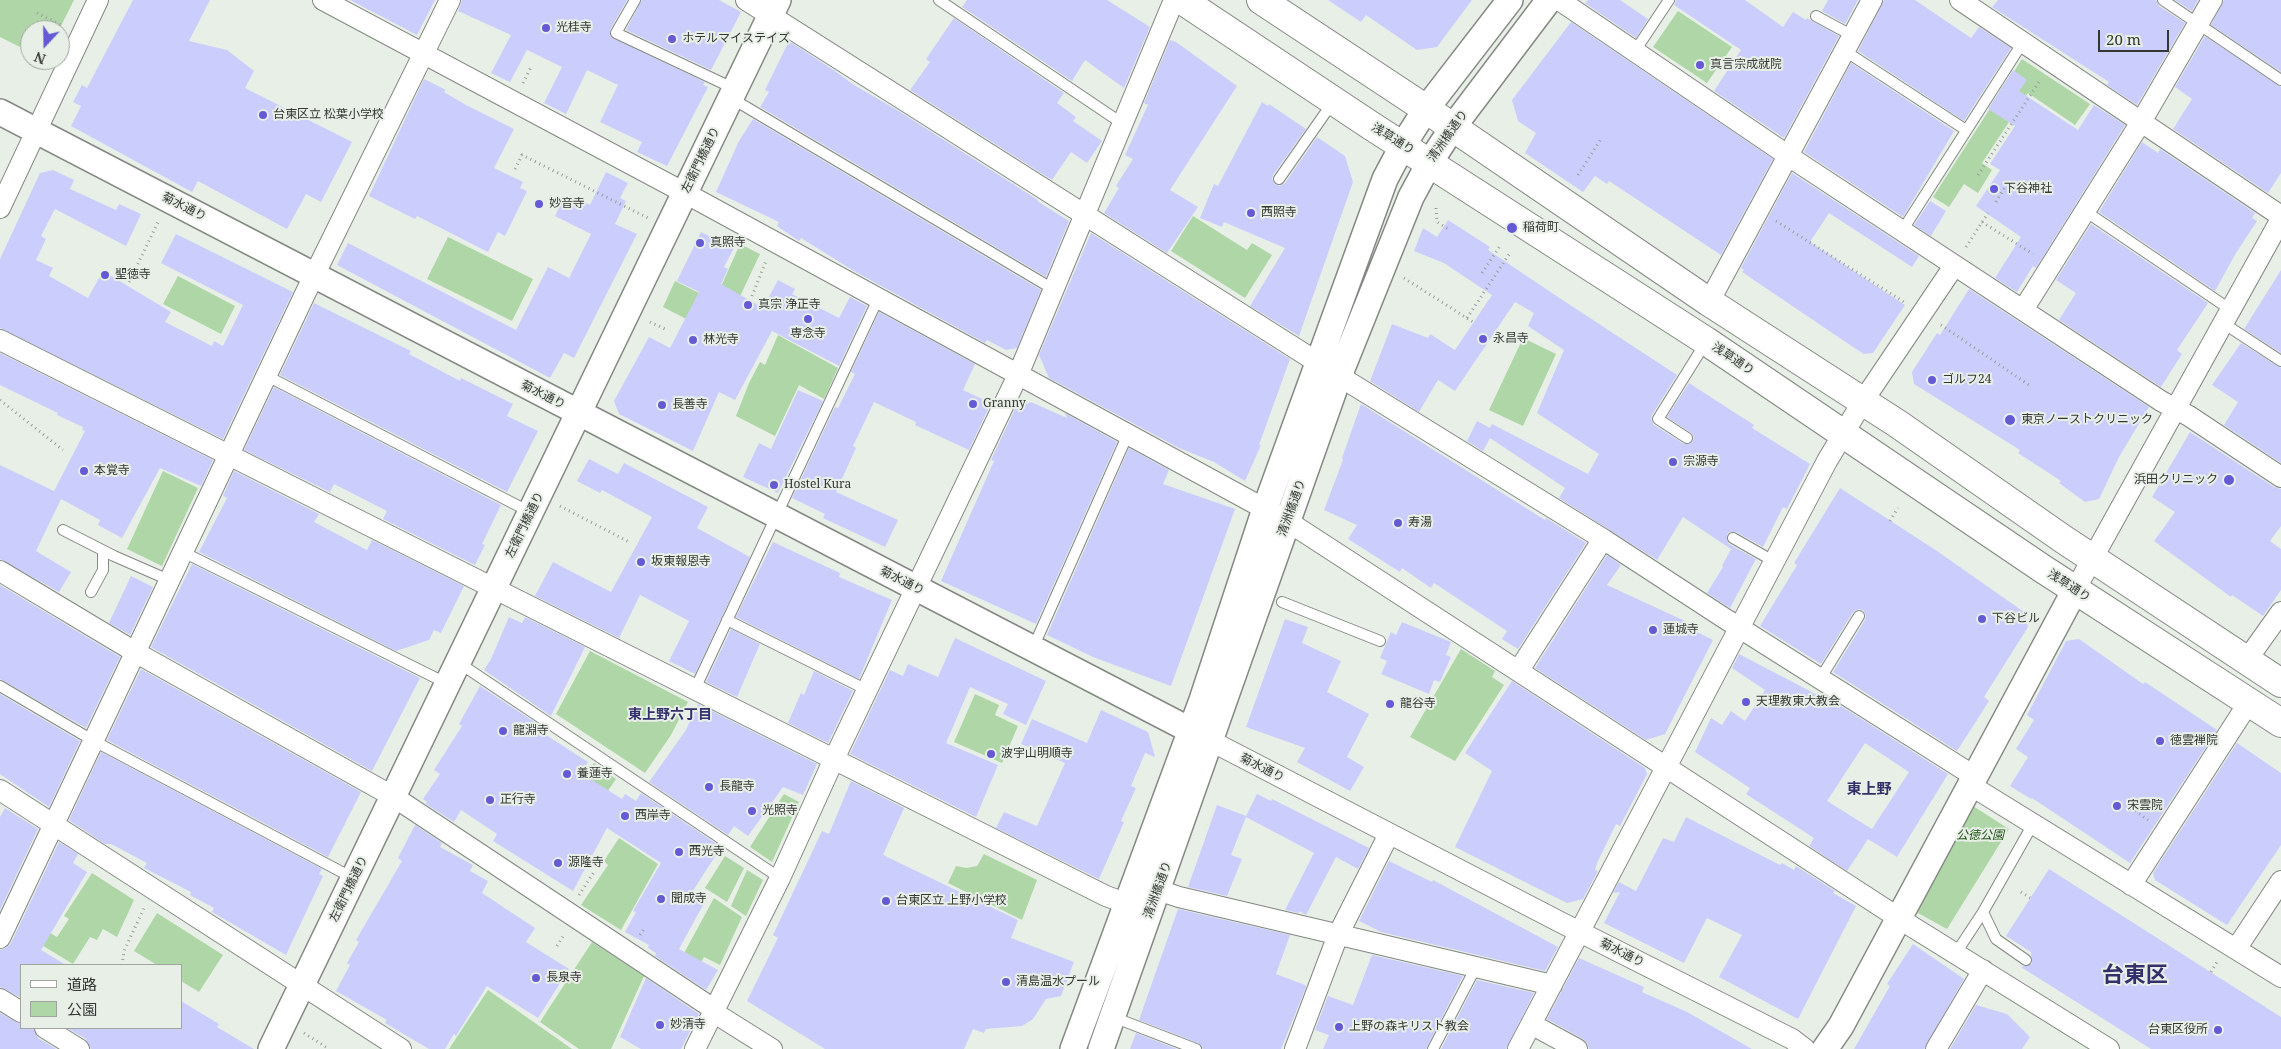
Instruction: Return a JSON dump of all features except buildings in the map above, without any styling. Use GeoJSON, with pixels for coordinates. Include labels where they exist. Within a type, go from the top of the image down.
{"type":"FeatureCollection","features":[{"type":"Feature","properties":{"kind":"main road","name":"浅草通り"},"geometry":{"type":"LineString","coordinates":[[1182,0],[1334,101],[1706,341],[2075,590],[2281,723]]}},
{"type":"Feature","properties":{"kind":"main road"},"geometry":{"type":"LineString","coordinates":[[1262,0],[1453,127],[1709,302],[1864,401],[2093,558],[2281,683]]}},
{"type":"Feature","properties":{"kind":"street"},"geometry":{"type":"LineString","coordinates":[[0,208],[98,0]]}},
{"type":"Feature","properties":{"kind":"street"},"geometry":{"type":"LineString","coordinates":[[323,0],[685,193],[1287,521],[1519,670],[1535,688],[1667,766],[1898,917],[2109,1049]]}},
{"type":"Feature","properties":{"kind":"street"},"geometry":{"type":"LineString","coordinates":[[0,938],[314,275],[425,54],[450,0]]}},
{"type":"Feature","properties":{"kind":"street"},"geometry":{"type":"LineString","coordinates":[[746,0],[774,8],[1085,214],[1339,376],[1603,539],[1820,679],[2033,824],[2281,977]]}},
{"type":"Feature","properties":{"kind":"street"},"geometry":{"type":"LineString","coordinates":[[695,1049],[780,878],[834,759],[1018,375],[1174,0]]}},
{"type":"Feature","properties":{"kind":"street","name":"清洲橋通り"},"geometry":{"type":"LineString","coordinates":[[1100,1049],[1158,890],[1265,509],[1385,179],[1403,145],[1426,109],[1510,0]]}},
{"type":"Feature","properties":{"kind":"street","name":"清洲橋通り"},"geometry":{"type":"LineString","coordinates":[[1073,1049],[1128,904],[1201,736],[1287,521],[1339,376],[1411,197],[1430,162],[1453,127],[1549,0]]}},
{"type":"Feature","properties":{"kind":"street"},"geometry":{"type":"LineString","coordinates":[[1559,0],[1954,266],[2281,477]]}},
{"type":"Feature","properties":{"kind":"street"},"geometry":{"type":"LineString","coordinates":[[1709,302],[1872,0]]}},
{"type":"Feature","properties":{"kind":"street"},"geometry":{"type":"LineString","coordinates":[[1825,1049],[1841,1026],[2075,590],[2281,217],[1960,0]]}},
{"type":"Feature","properties":{"kind":"street"},"geometry":{"type":"LineString","coordinates":[[2023,310],[2141,122],[2212,0]]}},
{"type":"Feature","properties":{"kind":"street","name":"左衛門橋通り"},"geometry":{"type":"LineString","coordinates":[[271,1049],[774,8]]}},
{"type":"Feature","properties":{"kind":"street","name":"菊水通り"},"geometry":{"type":"LineString","coordinates":[[0,112],[1389,834],[1792,1039],[1805,1049]]}},
{"type":"Feature","properties":{"kind":"street"},"geometry":{"type":"LineString","coordinates":[[1518,1049],[1774,562],[1844,433],[1954,266]]}},
{"type":"Feature","properties":{"kind":"street"},"geometry":{"type":"LineString","coordinates":[[0,340],[1106,896],[1128,904]]}},
{"type":"Feature","properties":{"kind":"street"},"geometry":{"type":"LineString","coordinates":[[1519,670],[1603,539]]}},
{"type":"Feature","properties":{"kind":"street"},"geometry":{"type":"LineString","coordinates":[[0,571],[135,652],[394,797],[772,1049]]}},
{"type":"Feature","properties":{"kind":"street"},"geometry":{"type":"LineString","coordinates":[[2246,661],[2281,612]]}},
{"type":"Feature","properties":{"kind":"street"},"geometry":{"type":"LineString","coordinates":[[2131,884],[2249,702]]}},
{"type":"Feature","properties":{"kind":"street"},"geometry":{"type":"LineString","coordinates":[[0,790],[401,1049]]}},
{"type":"Feature","properties":{"kind":"street"},"geometry":{"type":"LineString","coordinates":[[1295,1049],[1338,934],[1389,834]]}},
{"type":"Feature","properties":{"kind":"street"},"geometry":{"type":"LineString","coordinates":[[2236,949],[2281,881]]}},
{"type":"Feature","properties":{"kind":"street"},"geometry":{"type":"LineString","coordinates":[[1158,890],[1552,984]]}},
{"type":"Feature","properties":{"kind":"street"},"geometry":{"type":"LineString","coordinates":[[1936,1049],[1983,970]]}},
{"type":"Feature","properties":{"kind":"street"},"geometry":{"type":"LineString","coordinates":[[0,999],[20,1011]]}},
{"type":"Feature","properties":{"kind":"street"},"geometry":{"type":"LineString","coordinates":[[1531,1024],[1577,1049]]}},
{"type":"Feature","properties":{"kind":"street"},"geometry":{"type":"LineString","coordinates":[[47,1029],[79,1049]]}},
{"type":"Feature","properties":{"kind":"lane"},"geometry":{"type":"LineString","coordinates":[[635,0],[616,33],[733,94],[1053,289]]}},
{"type":"Feature","properties":{"kind":"lane"},"geometry":{"type":"LineString","coordinates":[[939,0],[1122,124]]}},
{"type":"Feature","properties":{"kind":"lane"},"geometry":{"type":"LineString","coordinates":[[1634,51],[1668,0]]}},
{"type":"Feature","properties":{"kind":"lane"},"geometry":{"type":"LineString","coordinates":[[2163,0],[2281,80]]}},
{"type":"Feature","properties":{"kind":"lane"},"geometry":{"type":"LineString","coordinates":[[1816,16],[1849,44],[1966,130]]}},
{"type":"Feature","properties":{"kind":"lane"},"geometry":{"type":"LineString","coordinates":[[1902,231],[2022,42]]}},
{"type":"Feature","properties":{"kind":"lane"},"geometry":{"type":"LineString","coordinates":[[1279,179],[1334,101]]}},
{"type":"Feature","properties":{"kind":"lane"},"geometry":{"type":"LineString","coordinates":[[2086,211],[2227,316],[2281,361]]}},
{"type":"Feature","properties":{"kind":"lane"},"geometry":{"type":"LineString","coordinates":[[695,689],[878,299]]}},
{"type":"Feature","properties":{"kind":"lane"},"geometry":{"type":"LineString","coordinates":[[1687,438],[1658,419],[1706,341]]}},
{"type":"Feature","properties":{"kind":"lane"},"geometry":{"type":"LineString","coordinates":[[267,376],[531,512]]}},
{"type":"Feature","properties":{"kind":"lane"},"geometry":{"type":"LineString","coordinates":[[1033,649],[1128,434]]}},
{"type":"Feature","properties":{"kind":"lane"},"geometry":{"type":"LineString","coordinates":[[63,530],[169,580]]}},
{"type":"Feature","properties":{"kind":"lane"},"geometry":{"type":"LineString","coordinates":[[1733,538],[1774,562]]}},
{"type":"Feature","properties":{"kind":"lane"},"geometry":{"type":"LineString","coordinates":[[91,592],[103,570],[103,550]]}},
{"type":"Feature","properties":{"kind":"lane"},"geometry":{"type":"LineString","coordinates":[[183,552],[453,673],[780,878]]}},
{"type":"Feature","properties":{"kind":"lane"},"geometry":{"type":"LineString","coordinates":[[1282,602],[1380,641]]}},
{"type":"Feature","properties":{"kind":"lane"},"geometry":{"type":"LineString","coordinates":[[1820,679],[1859,616]]}},
{"type":"Feature","properties":{"kind":"lane"},"geometry":{"type":"LineString","coordinates":[[727,620],[867,690]]}},
{"type":"Feature","properties":{"kind":"lane"},"geometry":{"type":"LineString","coordinates":[[0,686],[94,741],[354,878]]}},
{"type":"Feature","properties":{"kind":"lane"},"geometry":{"type":"LineString","coordinates":[[1956,953],[1983,912],[2033,824]]}},
{"type":"Feature","properties":{"kind":"lane"},"geometry":{"type":"LineString","coordinates":[[1983,912],[1996,940],[2026,960]]}},
{"type":"Feature","properties":{"kind":"lane"},"geometry":{"type":"LineString","coordinates":[[1433,1049],[1476,967]]}},
{"type":"Feature","properties":{"kind":"lane"},"geometry":{"type":"LineString","coordinates":[[1113,1017],[1196,1049]]}},
{"type":"Feature","properties":{"kind":"path"},"geometry":{"type":"LineString","coordinates":[[37,13],[51,20]]}},
{"type":"Feature","properties":{"kind":"path"},"geometry":{"type":"LineString","coordinates":[[1978,175],[2053,62]]}},
{"type":"Feature","properties":{"kind":"path"},"geometry":{"type":"LineString","coordinates":[[1578,175],[1601,139]]}},
{"type":"Feature","properties":{"kind":"path"},"geometry":{"type":"LineString","coordinates":[[515,169],[522,155],[650,219]]}},
{"type":"Feature","properties":{"kind":"path"},"geometry":{"type":"LineString","coordinates":[[1996,202],[2005,187]]}},
{"type":"Feature","properties":{"kind":"path"},"geometry":{"type":"LineString","coordinates":[[1436,208],[1437,222],[1448,229]]}},
{"type":"Feature","properties":{"kind":"path"},"geometry":{"type":"LineString","coordinates":[[1758,210],[1922,313],[2028,384]]}},
{"type":"Feature","properties":{"kind":"path"},"geometry":{"type":"LineString","coordinates":[[1954,266],[1988,214]]}},
{"type":"Feature","properties":{"kind":"path"},"geometry":{"type":"LineString","coordinates":[[129,282],[161,217]]}},
{"type":"Feature","properties":{"kind":"path"},"geometry":{"type":"LineString","coordinates":[[1982,222],[2051,266]]}},
{"type":"Feature","properties":{"kind":"path"},"geometry":{"type":"LineString","coordinates":[[752,296],[775,243]]}},
{"type":"Feature","properties":{"kind":"path"},"geometry":{"type":"LineString","coordinates":[[1482,273],[1500,246]]}},
{"type":"Feature","properties":{"kind":"path"},"geometry":{"type":"LineString","coordinates":[[1466,318],[1510,253]]}},
{"type":"Feature","properties":{"kind":"path"},"geometry":{"type":"LineString","coordinates":[[1398,275],[1473,322]]}},
{"type":"Feature","properties":{"kind":"path"},"geometry":{"type":"LineString","coordinates":[[647,320],[665,329]]}},
{"type":"Feature","properties":{"kind":"path"},"geometry":{"type":"LineString","coordinates":[[0,400],[63,450]]}},
{"type":"Feature","properties":{"kind":"path"},"geometry":{"type":"LineString","coordinates":[[558,505],[631,543]]}},
{"type":"Feature","properties":{"kind":"path"},"geometry":{"type":"LineString","coordinates":[[1890,521],[1898,508]]}},
{"type":"Feature","properties":{"kind":"path"},"geometry":{"type":"LineString","coordinates":[[122,964],[124,951],[154,889]]}},
{"type":"Feature","properties":{"kind":"path"},"geometry":{"type":"LineString","coordinates":[[2021,892],[2030,898]]}},
{"type":"Feature","properties":{"kind":"path"},"geometry":{"type":"LineString","coordinates":[[2211,972],[2218,960]]}},
{"type":"Feature","properties":{"kind":"path"},"geometry":{"type":"LineString","coordinates":[[303,1032],[329,1049]]}},
{"type":"Feature","properties":{"kind":"green space"},"geometry":{"type":"Polygon","coordinates":[[[0,0],[74,0],[64,20],[20,20],[20,47],[0,37],[0,0]]]}},
{"type":"Feature","properties":{"kind":"green space"},"geometry":{"type":"Polygon","coordinates":[[[1678,11],[1732,47],[1707,83],[1653,47],[1678,11]]]}},
{"type":"Feature","properties":{"kind":"green space"},"geometry":{"type":"Polygon","coordinates":[[[2022,59],[2090,104],[2075,125],[2028,93],[1982,163],[1992,170],[1978,193],[1964,184],[1949,207],[1933,197],[2022,59]]]}},
{"type":"Feature","properties":{"kind":"green space"},"geometry":{"type":"Polygon","coordinates":[[[1193,216],[1247,250],[1252,243],[1272,255],[1245,298],[1171,251],[1193,216]]]}},
{"type":"Feature","properties":{"kind":"green space"},"geometry":{"type":"Polygon","coordinates":[[[448,237],[533,279],[512,321],[427,279],[448,237]]]}},
{"type":"Feature","properties":{"kind":"green space"},"geometry":{"type":"Polygon","coordinates":[[[740,244],[760,254],[734,309],[715,300],[740,244]]]}},
{"type":"Feature","properties":{"kind":"green space"},"geometry":{"type":"Polygon","coordinates":[[[178,276],[235,306],[221,334],[163,304],[178,276]]]}},
{"type":"Feature","properties":{"kind":"green space"},"geometry":{"type":"Polygon","coordinates":[[[675,281],[733,310],[721,337],[663,307],[675,281]]]}},
{"type":"Feature","properties":{"kind":"green space"},"geometry":{"type":"Polygon","coordinates":[[[778,335],[838,368],[824,399],[799,385],[775,436],[736,416],[749,383],[760,362],[765,365],[778,335]]]}},
{"type":"Feature","properties":{"kind":"green space"},"geometry":{"type":"Polygon","coordinates":[[[1523,338],[1556,354],[1523,426],[1489,410],[1523,338]]]}},
{"type":"Feature","properties":{"kind":"green space"},"geometry":{"type":"Polygon","coordinates":[[[163,471],[198,488],[162,566],[127,549],[163,471]]]}},
{"type":"Feature","properties":{"kind":"green space"},"geometry":{"type":"Polygon","coordinates":[[[1461,649],[1495,671],[1492,677],[1504,685],[1455,761],[1410,737],[1461,649]]]}},
{"type":"Feature","properties":{"kind":"green space"},"geometry":{"type":"Polygon","coordinates":[[[590,651],[688,702],[671,735],[645,773],[556,714],[590,651]]]}},
{"type":"Feature","properties":{"kind":"green space"},"geometry":{"type":"Polygon","coordinates":[[[975,694],[999,705],[995,715],[1018,726],[1002,763],[954,742],[975,694]]]}},
{"type":"Feature","properties":{"kind":"green space"},"geometry":{"type":"Polygon","coordinates":[[[594,763],[616,779],[592,814],[569,799],[594,763]]]}},
{"type":"Feature","properties":{"kind":"green space"},"geometry":{"type":"Polygon","coordinates":[[[784,794],[799,802],[772,862],[750,847],[784,794]]]}},
{"type":"Feature","properties":{"kind":"green space","name":"公徳公園"},"geometry":{"type":"Polygon","coordinates":[[[1973,806],[2009,829],[1947,929],[1918,913],[1919,904],[1973,806]]]}},
{"type":"Feature","properties":{"kind":"green space"},"geometry":{"type":"Polygon","coordinates":[[[619,838],[658,864],[621,930],[581,905],[608,865],[604,861],[619,838]]]}},
{"type":"Feature","properties":{"kind":"green space"},"geometry":{"type":"Polygon","coordinates":[[[984,854],[1037,880],[1022,920],[948,883],[956,866],[966,868],[977,866],[984,854]]]}},
{"type":"Feature","properties":{"kind":"green space"},"geometry":{"type":"Polygon","coordinates":[[[725,856],[744,868],[727,902],[705,888],[725,856]]]}},
{"type":"Feature","properties":{"kind":"green space"},"geometry":{"type":"Polygon","coordinates":[[[747,870],[763,880],[746,916],[731,906],[747,870]]]}},
{"type":"Feature","properties":{"kind":"green space"},"geometry":{"type":"Polygon","coordinates":[[[92,873],[134,900],[117,937],[103,929],[97,940],[90,937],[73,964],[35,941],[42,928],[57,937],[69,919],[64,916],[92,873]]]}},
{"type":"Feature","properties":{"kind":"green space"},"geometry":{"type":"Polygon","coordinates":[[[714,898],[742,917],[720,965],[704,957],[693,977],[677,966],[714,898]]]}},
{"type":"Feature","properties":{"kind":"green space"},"geometry":{"type":"Polygon","coordinates":[[[157,913],[223,955],[199,992],[182,982],[182,964],[155,964],[134,951],[157,913]]]}},
{"type":"Feature","properties":{"kind":"green space"},"geometry":{"type":"Polygon","coordinates":[[[592,942],[644,976],[611,1049],[579,1049],[540,1022],[592,942]]]}},
{"type":"Feature","properties":{"kind":"green space"},"geometry":{"type":"Polygon","coordinates":[[[488,990],[572,1049],[449,1049],[488,990]]]}},
{"type":"Feature","properties":{"kind":"place","name":"光桂寺"},"geometry":{"type":"Point","coordinates":[546,28]}},
{"type":"Feature","properties":{"kind":"place","name":"ホテルマイステイズ"},"geometry":{"type":"Point","coordinates":[672,39]}},
{"type":"Feature","properties":{"kind":"place","name":"真言宗成就院"},"geometry":{"type":"Point","coordinates":[1700,65]}},
{"type":"Feature","properties":{"kind":"place","name":"台東区立 松葉小学校"},"geometry":{"type":"Point","coordinates":[263,115]}},
{"type":"Feature","properties":{"kind":"place","name":"下谷神社"},"geometry":{"type":"Point","coordinates":[1994,189]}},
{"type":"Feature","properties":{"kind":"place","name":"妙音寺"},"geometry":{"type":"Point","coordinates":[539,204]}},
{"type":"Feature","properties":{"kind":"place","name":"西照寺"},"geometry":{"type":"Point","coordinates":[1251,213]}},
{"type":"Feature","properties":{"kind":"place","name":"稲荷町"},"geometry":{"type":"Point","coordinates":[1512,228]}},
{"type":"Feature","properties":{"kind":"place","name":"真照寺"},"geometry":{"type":"Point","coordinates":[700,243]}},
{"type":"Feature","properties":{"kind":"place","name":"聖徳寺"},"geometry":{"type":"Point","coordinates":[105,275]}},
{"type":"Feature","properties":{"kind":"place","name":"真宗 浄正寺"},"geometry":{"type":"Point","coordinates":[748,305]}},
{"type":"Feature","properties":{"kind":"place","name":"専念寺"},"geometry":{"type":"Point","coordinates":[808,319]}},
{"type":"Feature","properties":{"kind":"place","name":"永昌寺"},"geometry":{"type":"Point","coordinates":[1483,339]}},
{"type":"Feature","properties":{"kind":"place","name":"林光寺"},"geometry":{"type":"Point","coordinates":[693,340]}},
{"type":"Feature","properties":{"kind":"place","name":"ゴルフ24"},"geometry":{"type":"Point","coordinates":[1932,380]}},
{"type":"Feature","properties":{"kind":"place","name":"Granny"},"geometry":{"type":"Point","coordinates":[973,404]}},
{"type":"Feature","properties":{"kind":"place","name":"長善寺"},"geometry":{"type":"Point","coordinates":[662,405]}},
{"type":"Feature","properties":{"kind":"place","name":"東京ノーストクリニック"},"geometry":{"type":"Point","coordinates":[2010,420]}},
{"type":"Feature","properties":{"kind":"place","name":"宗源寺"},"geometry":{"type":"Point","coordinates":[1673,462]}},
{"type":"Feature","properties":{"kind":"place","name":"本覚寺"},"geometry":{"type":"Point","coordinates":[84,471]}},
{"type":"Feature","properties":{"kind":"place","name":"浜田クリニック"},"geometry":{"type":"Point","coordinates":[2229,480]}},
{"type":"Feature","properties":{"kind":"place","name":"Hostel Kura"},"geometry":{"type":"Point","coordinates":[774,485]}},
{"type":"Feature","properties":{"kind":"place","name":"寿湯"},"geometry":{"type":"Point","coordinates":[1398,523]}},
{"type":"Feature","properties":{"kind":"place","name":"坂東報恩寺"},"geometry":{"type":"Point","coordinates":[641,562]}},
{"type":"Feature","properties":{"kind":"place","name":"下谷ビル"},"geometry":{"type":"Point","coordinates":[1982,619]}},
{"type":"Feature","properties":{"kind":"place","name":"蓮城寺"},"geometry":{"type":"Point","coordinates":[1653,630]}},
{"type":"Feature","properties":{"kind":"place","name":"天理教東大教会"},"geometry":{"type":"Point","coordinates":[1746,702]}},
{"type":"Feature","properties":{"kind":"place","name":"龍谷寺"},"geometry":{"type":"Point","coordinates":[1390,704]}},
{"type":"Feature","properties":{"kind":"place","name":"龍淵寺"},"geometry":{"type":"Point","coordinates":[503,731]}},
{"type":"Feature","properties":{"kind":"place","name":"徳雲禅院"},"geometry":{"type":"Point","coordinates":[2160,741]}},
{"type":"Feature","properties":{"kind":"place","name":"波宇山明順寺"},"geometry":{"type":"Point","coordinates":[991,754]}},
{"type":"Feature","properties":{"kind":"place","name":"養蓮寺"},"geometry":{"type":"Point","coordinates":[567,774]}},
{"type":"Feature","properties":{"kind":"place","name":"長龍寺"},"geometry":{"type":"Point","coordinates":[709,787]}},
{"type":"Feature","properties":{"kind":"place","name":"正行寺"},"geometry":{"type":"Point","coordinates":[490,800]}},
{"type":"Feature","properties":{"kind":"place","name":"宋雲院"},"geometry":{"type":"Point","coordinates":[2117,806]}},
{"type":"Feature","properties":{"kind":"place","name":"光照寺"},"geometry":{"type":"Point","coordinates":[752,811]}},
{"type":"Feature","properties":{"kind":"place","name":"西岸寺"},"geometry":{"type":"Point","coordinates":[625,816]}},
{"type":"Feature","properties":{"kind":"place","name":"西光寺"},"geometry":{"type":"Point","coordinates":[679,852]}},
{"type":"Feature","properties":{"kind":"place","name":"源隆寺"},"geometry":{"type":"Point","coordinates":[558,863]}},
{"type":"Feature","properties":{"kind":"place","name":"聞成寺"},"geometry":{"type":"Point","coordinates":[661,899]}},
{"type":"Feature","properties":{"kind":"place","name":"台東区立 上野小学校"},"geometry":{"type":"Point","coordinates":[886,901]}},
{"type":"Feature","properties":{"kind":"place","name":"長泉寺"},"geometry":{"type":"Point","coordinates":[536,978]}},
{"type":"Feature","properties":{"kind":"place","name":"清島温水プール"},"geometry":{"type":"Point","coordinates":[1006,982]}},
{"type":"Feature","properties":{"kind":"place","name":"妙清寺"},"geometry":{"type":"Point","coordinates":[660,1025]}},
{"type":"Feature","properties":{"kind":"place","name":"上野の森キリスト教会"},"geometry":{"type":"Point","coordinates":[1339,1027]}},
{"type":"Feature","properties":{"kind":"place","name":"台東区役所"},"geometry":{"type":"Point","coordinates":[2218,1030]}},
{"type":"Feature","properties":{"kind":"district","name":"東上野六丁目"},"geometry":{"type":"Point","coordinates":[670,715]}},
{"type":"Feature","properties":{"kind":"district","name":"東上野"},"geometry":{"type":"Point","coordinates":[1869,790]}},
{"type":"Feature","properties":{"kind":"district","name":"台東区"},"geometry":{"type":"Point","coordinates":[2135,976]}}]}
